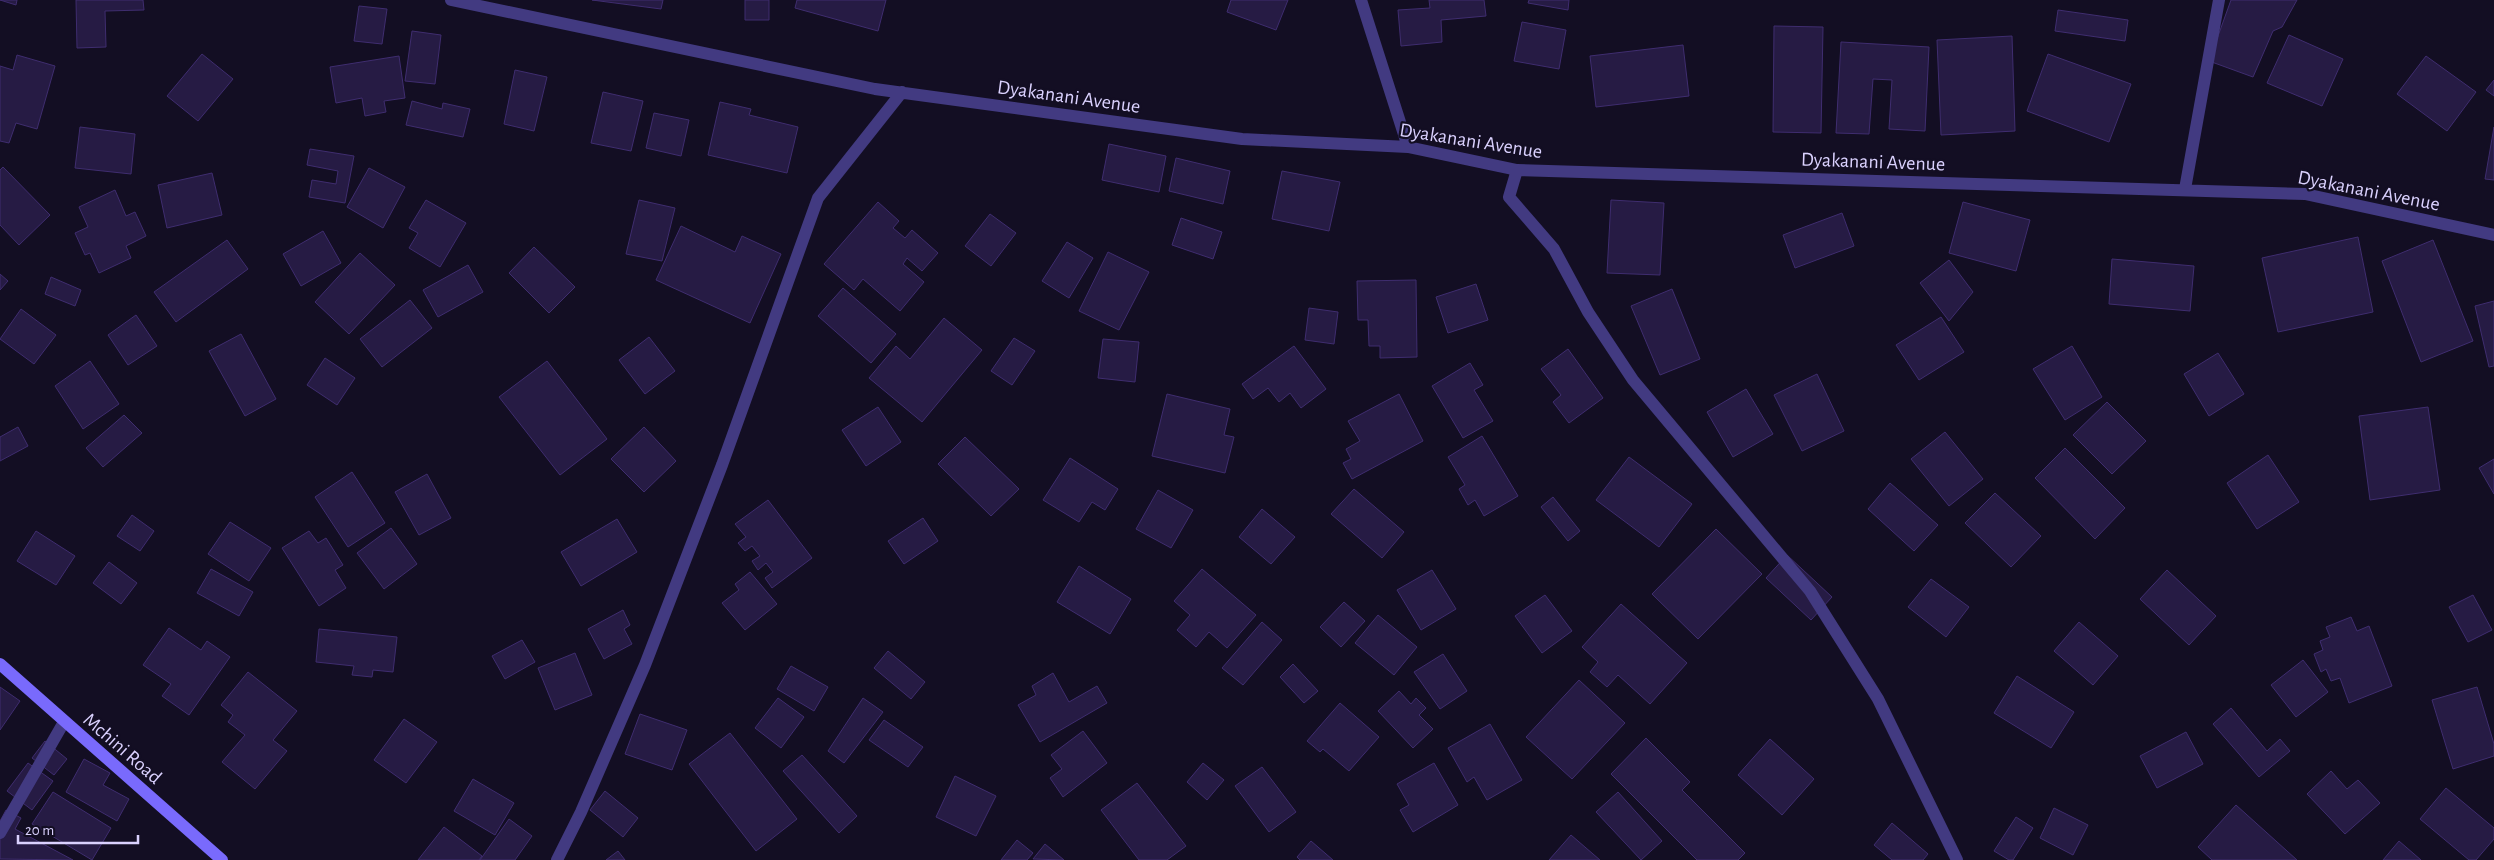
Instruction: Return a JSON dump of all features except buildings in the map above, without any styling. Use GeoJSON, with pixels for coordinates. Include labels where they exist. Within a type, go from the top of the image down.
{"type":"FeatureCollection","features":[{"type":"Feature","properties":{"kind":"street","name":"Dyakanani Avenue"},"geometry":{"type":"LineString","coordinates":[[451,0],[902,92],[1242,139],[1408,147],[1517,170],[2305,194],[2494,235]]}},
{"type":"Feature","properties":{"kind":"street"},"geometry":{"type":"LineString","coordinates":[[1361,0],[1408,147]]}},
{"type":"Feature","properties":{"kind":"street"},"geometry":{"type":"LineString","coordinates":[[2185,189],[2219,0]]}},
{"type":"Feature","properties":{"kind":"street"},"geometry":{"type":"LineString","coordinates":[[557,860],[582,812],[645,664],[722,465],[818,198],[902,92]]}},
{"type":"Feature","properties":{"kind":"street"},"geometry":{"type":"LineString","coordinates":[[1517,170],[1509,198],[1554,249],[1588,312],[1633,380],[1810,591],[1878,699],[1957,860]]}},
{"type":"Feature","properties":{"kind":"street","name":"Mchini Road"},"geometry":{"type":"LineString","coordinates":[[0,664],[222,860]]}},
{"type":"Feature","properties":{"kind":"street"},"geometry":{"type":"LineString","coordinates":[[0,833],[64,722]]}}]}
